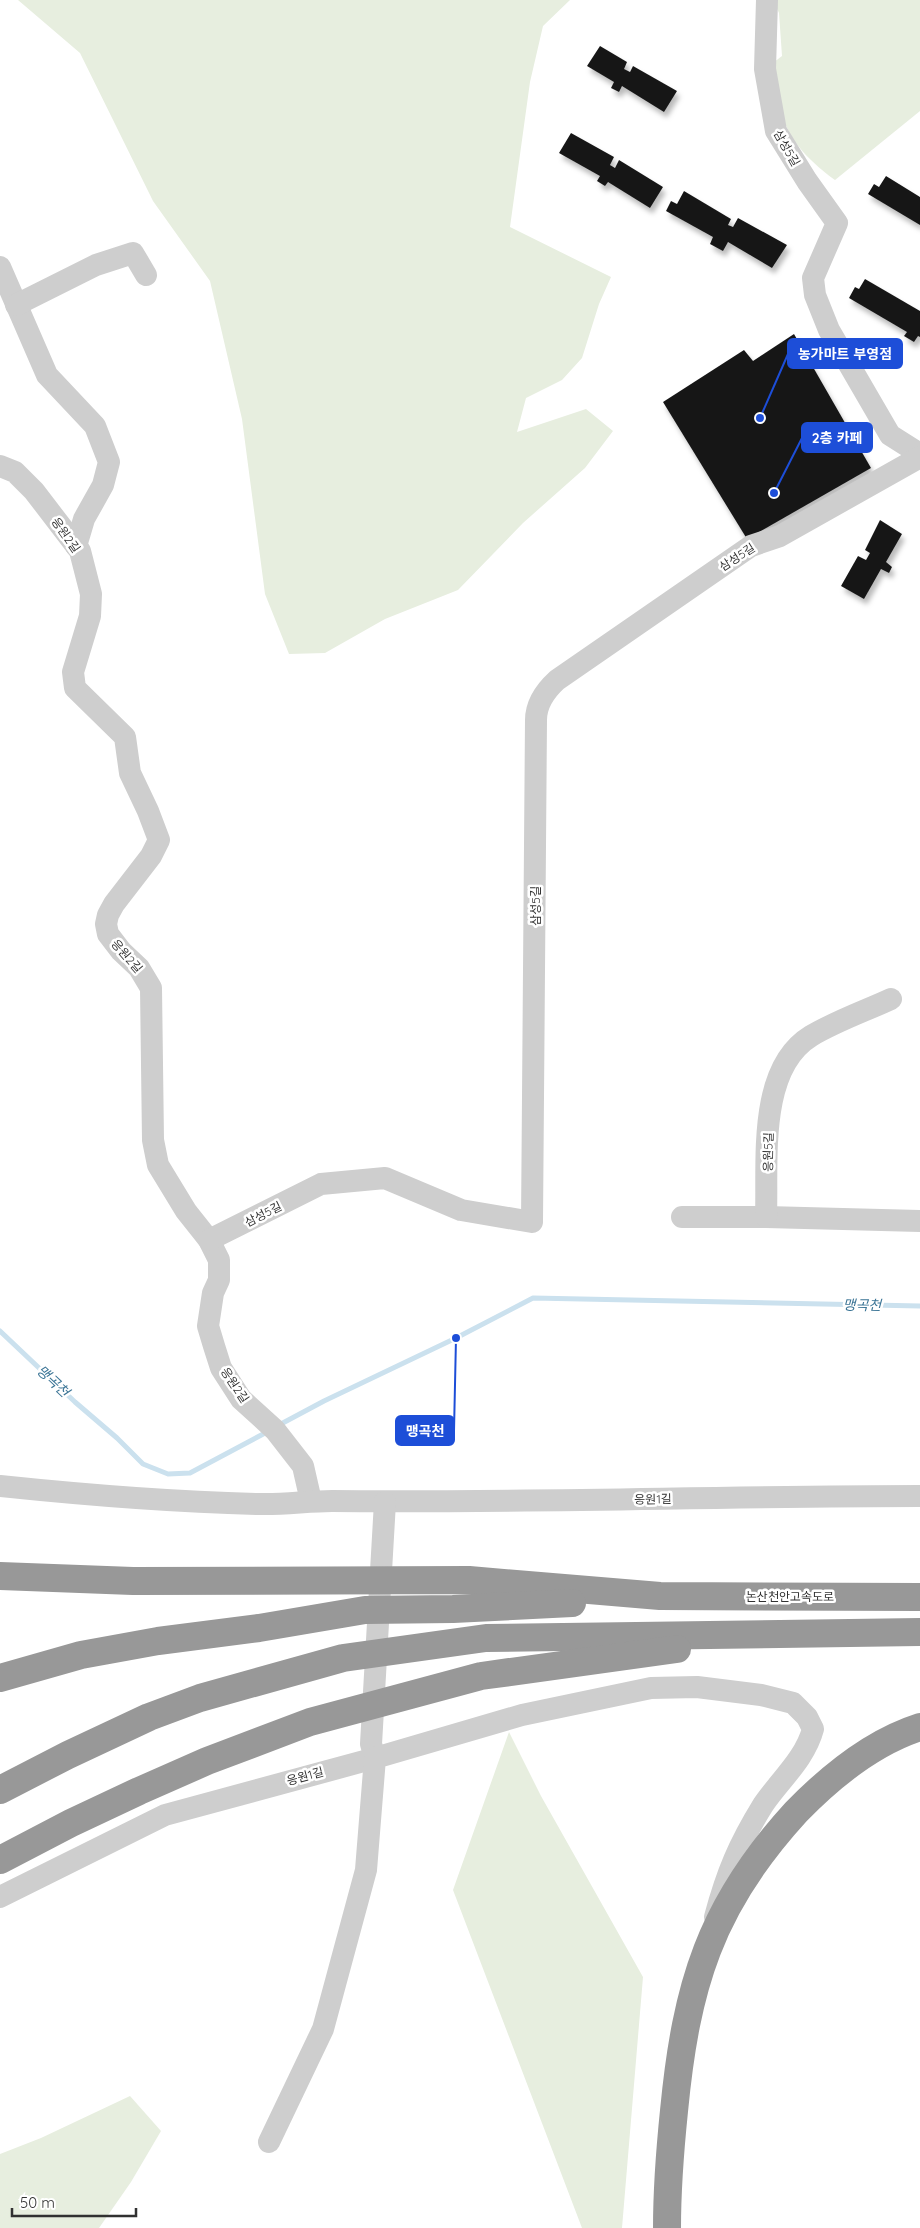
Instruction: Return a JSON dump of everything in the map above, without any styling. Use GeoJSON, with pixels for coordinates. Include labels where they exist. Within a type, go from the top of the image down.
{"type":"FeatureCollection","features":[{"type":"Feature","properties":{"kind":"highway"},"geometry":{"type":"LineString","coordinates":[[0,1576],[133,1582],[469,1580],[660,1596]]}},
{"type":"Feature","properties":{"kind":"highway"},"geometry":{"type":"LineString","coordinates":[[0,1678],[81,1655],[365,1610],[558,1604],[660,1596]]}},
{"type":"Feature","properties":{"kind":"highway","name":"논산천안고속도로"},"geometry":{"type":"LineString","coordinates":[[660,1596],[920,1597]]}},
{"type":"Feature","properties":{"kind":"highway"},"geometry":{"type":"LineString","coordinates":[[0,1860],[71,1823],[139,1791],[207,1762],[319,1719],[481,1676],[827,1632]]}},
{"type":"Feature","properties":{"kind":"highway"},"geometry":{"type":"LineString","coordinates":[[0,1790],[68,1755],[149,1717],[200,1698],[344,1658],[486,1638],[920,1632]]}},
{"type":"Feature","properties":{"kind":"highway"},"geometry":{"type":"LineString","coordinates":[[666,2228],[670,2154],[681,2050],[690,2002],[708,1944],[724,1911],[776,1834],[818,1789],[861,1757],[903,1732],[920,1727]]}},
{"type":"Feature","properties":{"kind":"street","name":"삼성5길"},"geometry":{"type":"LineString","coordinates":[[209,1240],[321,1184],[385,1178],[461,1210],[532,1222],[536,711],[539,703],[557,680],[751,546],[780,536],[920,455],[890,435],[829,330],[815,295],[813,278],[837,223],[807,181],[776,131],[765,69],[767,0]]}},
{"type":"Feature","properties":{"kind":"street"},"geometry":{"type":"LineString","coordinates":[[16,305],[96,265],[133,253],[146,275]]}},
{"type":"Feature","properties":{"kind":"street"},"geometry":{"type":"LineString","coordinates":[[0,267],[47,375],[95,426],[109,462],[103,485],[84,519],[76,546]]}},
{"type":"Feature","properties":{"kind":"street","name":"응원2길"},"geometry":{"type":"LineString","coordinates":[[0,466],[15,472],[34,491],[80,551],[92,594],[90,616],[73,672],[75,688],[124,737],[130,773],[159,840],[151,856],[114,904],[106,924],[108,934],[120,951],[139,968],[151,988],[152,1140],[158,1165],[186,1211],[209,1240],[219,1260],[219,1280],[213,1293],[208,1326],[221,1368],[241,1399],[274,1430],[303,1466],[312,1501]]}},
{"type":"Feature","properties":{"kind":"street","name":"응원5길"},"geometry":{"type":"LineString","coordinates":[[766,1217],[769,1108],[775,1084],[792,1054],[811,1036],[891,999]]}},
{"type":"Feature","properties":{"kind":"street"},"geometry":{"type":"LineString","coordinates":[[682,1217],[766,1217],[920,1222]]}},
{"type":"Feature","properties":{"kind":"street","name":"응원1길"},"geometry":{"type":"LineString","coordinates":[[0,1486],[93,1496],[261,1504],[312,1501],[478,1502],[792,1496],[920,1496]]}},
{"type":"Feature","properties":{"kind":"street"},"geometry":{"type":"LineString","coordinates":[[269,2142],[323,2029],[366,1870],[375,1758],[371,1744],[385,1502]]}},
{"type":"Feature","properties":{"kind":"street","name":"응원1길"},"geometry":{"type":"LineString","coordinates":[[0,1897],[165,1815],[375,1758],[522,1715],[651,1688],[697,1687],[760,1695],[793,1703],[807,1717],[813,1730],[809,1745],[764,1804],[734,1855],[708,1944]]}},
{"type":"Feature","properties":{"kind":"green space"},"geometry":{"type":"Polygon","coordinates":[[[18,0],[570,0],[543,26],[530,82],[510,227],[611,277],[599,304],[582,358],[562,380],[526,398],[517,432],[586,409],[613,431],[585,468],[523,523],[458,590],[385,619],[325,653],[289,654],[265,594],[242,419],[210,281],[153,201],[80,53],[18,0]]]}},
{"type":"Feature","properties":{"kind":"green space"},"geometry":{"type":"Polygon","coordinates":[[[773,0],[920,0],[920,111],[835,180],[806,155],[796,143],[783,118],[769,66],[782,56],[779,13],[773,0]]]}},
{"type":"Feature","properties":{"kind":"green space"},"geometry":{"type":"Polygon","coordinates":[[[509,1732],[541,1796],[643,1977],[622,2228],[582,2228],[453,1890],[509,1732]]]}},
{"type":"Feature","properties":{"kind":"green space"},"geometry":{"type":"Polygon","coordinates":[[[130,2096],[161,2131],[131,2182],[99,2228],[0,2228],[0,2154],[41,2138],[130,2096]]]}},
{"type":"Feature","properties":{"kind":"building"},"geometry":{"type":"Polygon","coordinates":[[[600,46],[627,62],[624,69],[630,72],[633,66],[677,91],[664,112],[622,86],[619,92],[611,88],[614,82],[587,66],[600,46]]]}},
{"type":"Feature","properties":{"kind":"building"},"geometry":{"type":"Polygon","coordinates":[[[571,133],[614,157],[610,165],[615,168],[619,160],[663,187],[650,208],[608,182],[605,186],[597,181],[600,176],[559,153],[571,133]]]}},
{"type":"Feature","properties":{"kind":"building"},"geometry":{"type":"Polygon","coordinates":[[[886,176],[920,197],[920,225],[868,194],[874,184],[879,187],[886,176]]]}},
{"type":"Feature","properties":{"kind":"building"},"geometry":{"type":"Polygon","coordinates":[[[684,191],[731,219],[728,225],[733,227],[738,218],[787,245],[772,268],[728,242],[723,251],[710,244],[713,237],[666,211],[671,201],[677,204],[684,191]]]}},
{"type":"Feature","properties":{"kind":"building"},"geometry":{"type":"Polygon","coordinates":[[[865,279],[920,311],[920,337],[918,336],[914,342],[904,336],[907,332],[849,298],[855,287],[859,289],[865,279]]]}},
{"type":"Feature","properties":{"kind":"building"},"geometry":{"type":"Polygon","coordinates":[[[794,334],[871,468],[747,539],[663,402],[744,350],[753,361],[794,334]]]}},
{"type":"Feature","properties":{"kind":"building"},"geometry":{"type":"Polygon","coordinates":[[[880,520],[902,534],[886,562],[892,567],[889,573],[881,569],[864,599],[841,586],[858,556],[866,560],[870,553],[865,550],[880,520]]]}},
{"type":"Feature","properties":{"kind":"waterway","name":"맹곡천"},"geometry":{"type":"LineString","coordinates":[[279,1425],[533,1298],[920,1306]]}},
{"type":"Feature","properties":{"kind":"waterway","name":"맹곡천"},"geometry":{"type":"LineString","coordinates":[[0,1331],[143,1464],[168,1474],[190,1473],[267,1432]]}},
{"type":"Feature","properties":{"kind":"place","name":"농가마트 부영점"},"geometry":{"type":"Point","coordinates":[760,418]}},
{"type":"Feature","properties":{"kind":"place","name":"2층 카페"},"geometry":{"type":"Point","coordinates":[774,493]}},
{"type":"Feature","properties":{"kind":"place","name":"맹곡천"},"geometry":{"type":"Point","coordinates":[456,1338]}}]}
